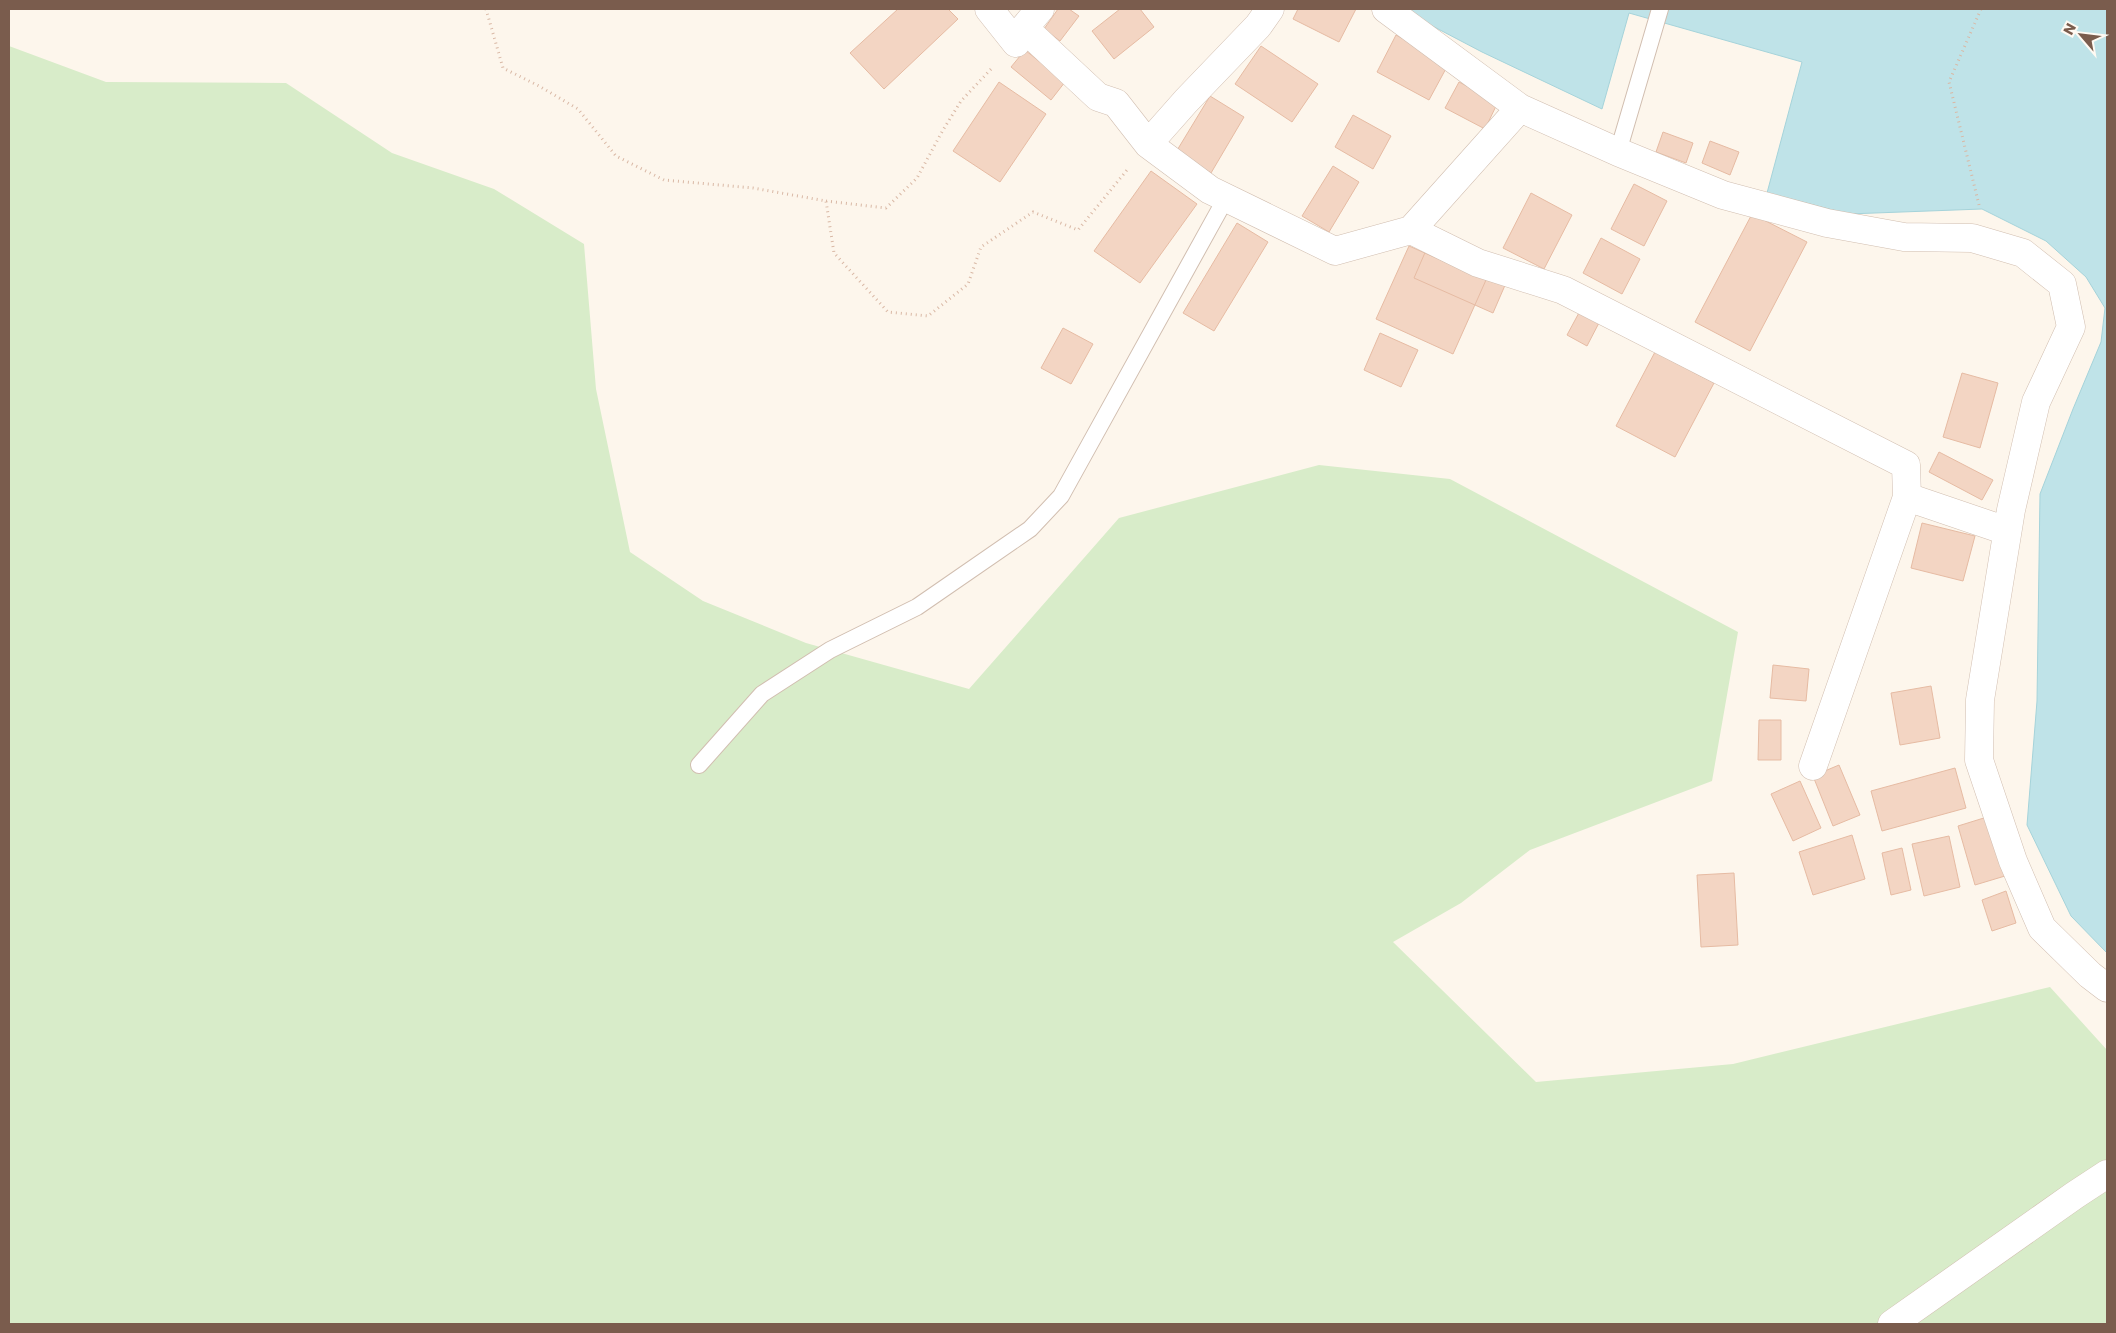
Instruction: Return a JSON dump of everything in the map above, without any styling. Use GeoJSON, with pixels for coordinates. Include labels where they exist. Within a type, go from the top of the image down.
{"type":"FeatureCollection","features":[{"type":"Feature","properties":{"kind":"street"},"geometry":{"type":"LineString","coordinates":[[989,9],[1027,26],[1098,97],[1116,103],[1148,144],[1210,190],[1335,251],[1411,230],[1520,108]]}},
{"type":"Feature","properties":{"kind":"street"},"geometry":{"type":"LineString","coordinates":[[1148,144],[1186,101],[1258,26],[1270,9]]}},
{"type":"Feature","properties":{"kind":"street"},"geometry":{"type":"LineString","coordinates":[[1386,9],[1520,108],[1618,152],[1723,195],[1827,223],[1904,237],[1972,238],[2023,253],[2062,284],[2070,327],[2036,402],[2007,532],[1980,700],[1979,760],[2014,861],[2042,928],[2090,975],[2107,988]]}},
{"type":"Feature","properties":{"kind":"street"},"geometry":{"type":"LineString","coordinates":[[1411,230],[1478,263],[1564,290],[1906,465],[1907,497],[1813,766]]}},
{"type":"Feature","properties":{"kind":"street"},"geometry":{"type":"LineString","coordinates":[[1907,497],[2007,532]]}},
{"type":"Feature","properties":{"kind":"street"},"geometry":{"type":"LineString","coordinates":[[1892,1324],[2074,1194],[2107,1174]]}},
{"type":"Feature","properties":{"kind":"lane"},"geometry":{"type":"LineString","coordinates":[[1618,152],[1658,15]]}},
{"type":"Feature","properties":{"kind":"lane"},"geometry":{"type":"LineString","coordinates":[[699,765],[762,694],[830,650],[917,607],[1030,529],[1061,496],[1226,198]]}},
{"type":"Feature","properties":{"kind":"path"},"geometry":{"type":"LineString","coordinates":[[486,9],[503,68],[578,109],[616,156],[664,180],[753,188],[826,201],[886,208],[917,178],[961,101],[1027,26]]}},
{"type":"Feature","properties":{"kind":"path"},"geometry":{"type":"LineString","coordinates":[[1981,9],[1949,82],[1988,243]]}},
{"type":"Feature","properties":{"kind":"path"},"geometry":{"type":"LineString","coordinates":[[826,201],[834,252],[888,312],[928,316],[968,284],[981,247],[1034,212],[1078,230],[1148,144]]}},
{"type":"Feature","properties":{"kind":"green space"},"geometry":{"type":"Polygon","coordinates":[[[9,46],[106,82],[286,83],[392,153],[494,189],[584,244],[596,389],[630,552],[703,601],[806,643],[969,689],[1119,518],[1319,465],[1450,479],[1738,632],[1712,781],[1530,850],[1461,903],[1393,942],[1536,1082],[1733,1064],[2050,987],[2107,1050],[2107,1324],[9,1324],[9,46]]]}},
{"type":"Feature","properties":{"kind":"water"},"geometry":{"type":"Polygon","coordinates":[[[1400,9],[2107,9],[2107,953],[2071,916],[2027,825],[2037,701],[2040,494],[2101,342],[2105,308],[2086,277],[2046,241],[1982,209],[1848,214],[1767,193],[1802,62],[1629,13],[1602,109],[1482,52],[1400,9]]]}},
{"type":"Feature","properties":{"kind":"building"},"geometry":{"type":"Polygon","coordinates":[[[898,9],[948,9],[958,19],[884,89],[850,53],[898,9]]]}},
{"type":"Feature","properties":{"kind":"building"},"geometry":{"type":"Polygon","coordinates":[[[1058,9],[1069,9],[1079,16],[1060,41],[1044,29],[1058,9]]]}},
{"type":"Feature","properties":{"kind":"building"},"geometry":{"type":"Polygon","coordinates":[[[1120,9],[1140,9],[1154,27],[1114,59],[1092,31],[1120,9]]]}},
{"type":"Feature","properties":{"kind":"building"},"geometry":{"type":"Polygon","coordinates":[[[1298,9],[1356,9],[1339,42],[1293,19],[1298,9]]]}},
{"type":"Feature","properties":{"kind":"building"},"geometry":{"type":"Polygon","coordinates":[[[1396,35],[1449,63],[1429,100],[1377,72],[1396,35]]]}},
{"type":"Feature","properties":{"kind":"building"},"geometry":{"type":"Polygon","coordinates":[[[1261,46],[1318,84],[1292,122],[1235,84],[1261,46]]]}},
{"type":"Feature","properties":{"kind":"building"},"geometry":{"type":"Polygon","coordinates":[[[1025,50],[1065,82],[1051,100],[1011,67],[1025,50]]]}},
{"type":"Feature","properties":{"kind":"building"},"geometry":{"type":"Polygon","coordinates":[[[999,82],[1046,114],[1000,182],[953,151],[999,82]]]}},
{"type":"Feature","properties":{"kind":"building"},"geometry":{"type":"Polygon","coordinates":[[[1459,82],[1498,102],[1485,129],[1445,108],[1459,82]]]}},
{"type":"Feature","properties":{"kind":"building"},"geometry":{"type":"Polygon","coordinates":[[[1210,96],[1244,117],[1211,173],[1176,152],[1210,96]]]}},
{"type":"Feature","properties":{"kind":"building"},"geometry":{"type":"Polygon","coordinates":[[[1353,115],[1391,136],[1373,169],[1335,147],[1353,115]]]}},
{"type":"Feature","properties":{"kind":"building"},"geometry":{"type":"Polygon","coordinates":[[[1663,132],[1693,143],[1686,163],[1656,152],[1663,132]]]}},
{"type":"Feature","properties":{"kind":"building"},"geometry":{"type":"Polygon","coordinates":[[[1710,141],[1739,152],[1730,175],[1702,163],[1710,141]]]}},
{"type":"Feature","properties":{"kind":"building"},"geometry":{"type":"Polygon","coordinates":[[[1333,166],[1359,182],[1329,232],[1302,216],[1333,166]]]}},
{"type":"Feature","properties":{"kind":"building"},"geometry":{"type":"Polygon","coordinates":[[[1151,171],[1197,204],[1140,283],[1094,251],[1151,171]]]}},
{"type":"Feature","properties":{"kind":"building"},"geometry":{"type":"Polygon","coordinates":[[[1634,184],[1667,201],[1644,246],[1611,229],[1634,184]]]}},
{"type":"Feature","properties":{"kind":"building"},"geometry":{"type":"Polygon","coordinates":[[[1531,193],[1572,215],[1544,269],[1503,248],[1531,193]]]}},
{"type":"Feature","properties":{"kind":"building"},"geometry":{"type":"Polygon","coordinates":[[[1752,214],[1807,242],[1750,351],[1695,322],[1752,214]]]}},
{"type":"Feature","properties":{"kind":"building"},"geometry":{"type":"Polygon","coordinates":[[[1237,223],[1268,242],[1214,331],[1183,313],[1237,223]]]}},
{"type":"Feature","properties":{"kind":"building"},"geometry":{"type":"Polygon","coordinates":[[[1601,238],[1640,259],[1622,294],[1583,273],[1601,238]]]}},
{"type":"Feature","properties":{"kind":"building"},"geometry":{"type":"Polygon","coordinates":[[[1409,246],[1486,280],[1453,354],[1376,319],[1409,246]]]}},
{"type":"Feature","properties":{"kind":"building"},"geometry":{"type":"Polygon","coordinates":[[[1427,248],[1506,283],[1493,313],[1414,278],[1427,248]]]}},
{"type":"Feature","properties":{"kind":"building"},"geometry":{"type":"Polygon","coordinates":[[[1581,309],[1601,319],[1587,346],[1567,335],[1581,309]]]}},
{"type":"Feature","properties":{"kind":"building"},"geometry":{"type":"Polygon","coordinates":[[[1063,328],[1093,344],[1071,384],[1041,368],[1063,328]]]}},
{"type":"Feature","properties":{"kind":"building"},"geometry":{"type":"Polygon","coordinates":[[[1380,333],[1418,350],[1401,387],[1364,370],[1380,333]]]}},
{"type":"Feature","properties":{"kind":"building"},"geometry":{"type":"Polygon","coordinates":[[[1655,352],[1714,383],[1675,457],[1616,426],[1655,352]]]}},
{"type":"Feature","properties":{"kind":"building"},"geometry":{"type":"Polygon","coordinates":[[[1962,373],[1998,383],[1980,448],[1943,437],[1962,373]]]}},
{"type":"Feature","properties":{"kind":"building"},"geometry":{"type":"Polygon","coordinates":[[[1939,452],[1993,480],[1982,500],[1929,472],[1939,452]]]}},
{"type":"Feature","properties":{"kind":"building"},"geometry":{"type":"Polygon","coordinates":[[[1922,523],[1975,536],[1963,581],[1911,568],[1922,523]]]}},
{"type":"Feature","properties":{"kind":"building"},"geometry":{"type":"Polygon","coordinates":[[[1773,665],[1809,669],[1806,701],[1770,698],[1773,665]]]}},
{"type":"Feature","properties":{"kind":"building"},"geometry":{"type":"Polygon","coordinates":[[[1931,686],[1940,738],[1900,745],[1891,693],[1931,686]]]}},
{"type":"Feature","properties":{"kind":"building"},"geometry":{"type":"Polygon","coordinates":[[[1759,720],[1781,720],[1781,760],[1758,760],[1759,720]]]}},
{"type":"Feature","properties":{"kind":"building"},"geometry":{"type":"Polygon","coordinates":[[[1839,765],[1860,815],[1833,826],[1813,776],[1839,765]]]}},
{"type":"Feature","properties":{"kind":"building"},"geometry":{"type":"Polygon","coordinates":[[[1955,768],[1966,808],[1882,831],[1871,791],[1955,768]]]}},
{"type":"Feature","properties":{"kind":"building"},"geometry":{"type":"Polygon","coordinates":[[[1800,781],[1821,828],[1793,841],[1771,794],[1800,781]]]}},
{"type":"Feature","properties":{"kind":"building"},"geometry":{"type":"Polygon","coordinates":[[[1987,817],[2005,876],[1975,885],[1958,826],[1987,817]]]}},
{"type":"Feature","properties":{"kind":"building"},"geometry":{"type":"Polygon","coordinates":[[[1852,835],[1865,879],[1813,895],[1799,852],[1852,835]]]}},
{"type":"Feature","properties":{"kind":"building"},"geometry":{"type":"Polygon","coordinates":[[[1949,836],[1960,887],[1924,896],[1912,844],[1949,836]]]}},
{"type":"Feature","properties":{"kind":"building"},"geometry":{"type":"Polygon","coordinates":[[[1902,848],[1911,890],[1891,895],[1882,853],[1902,848]]]}},
{"type":"Feature","properties":{"kind":"building"},"geometry":{"type":"Polygon","coordinates":[[[1734,873],[1738,945],[1701,947],[1697,875],[1734,873]]]}},
{"type":"Feature","properties":{"kind":"building"},"geometry":{"type":"Polygon","coordinates":[[[2006,891],[2016,923],[1992,931],[1982,900],[2006,891]]]}}]}
